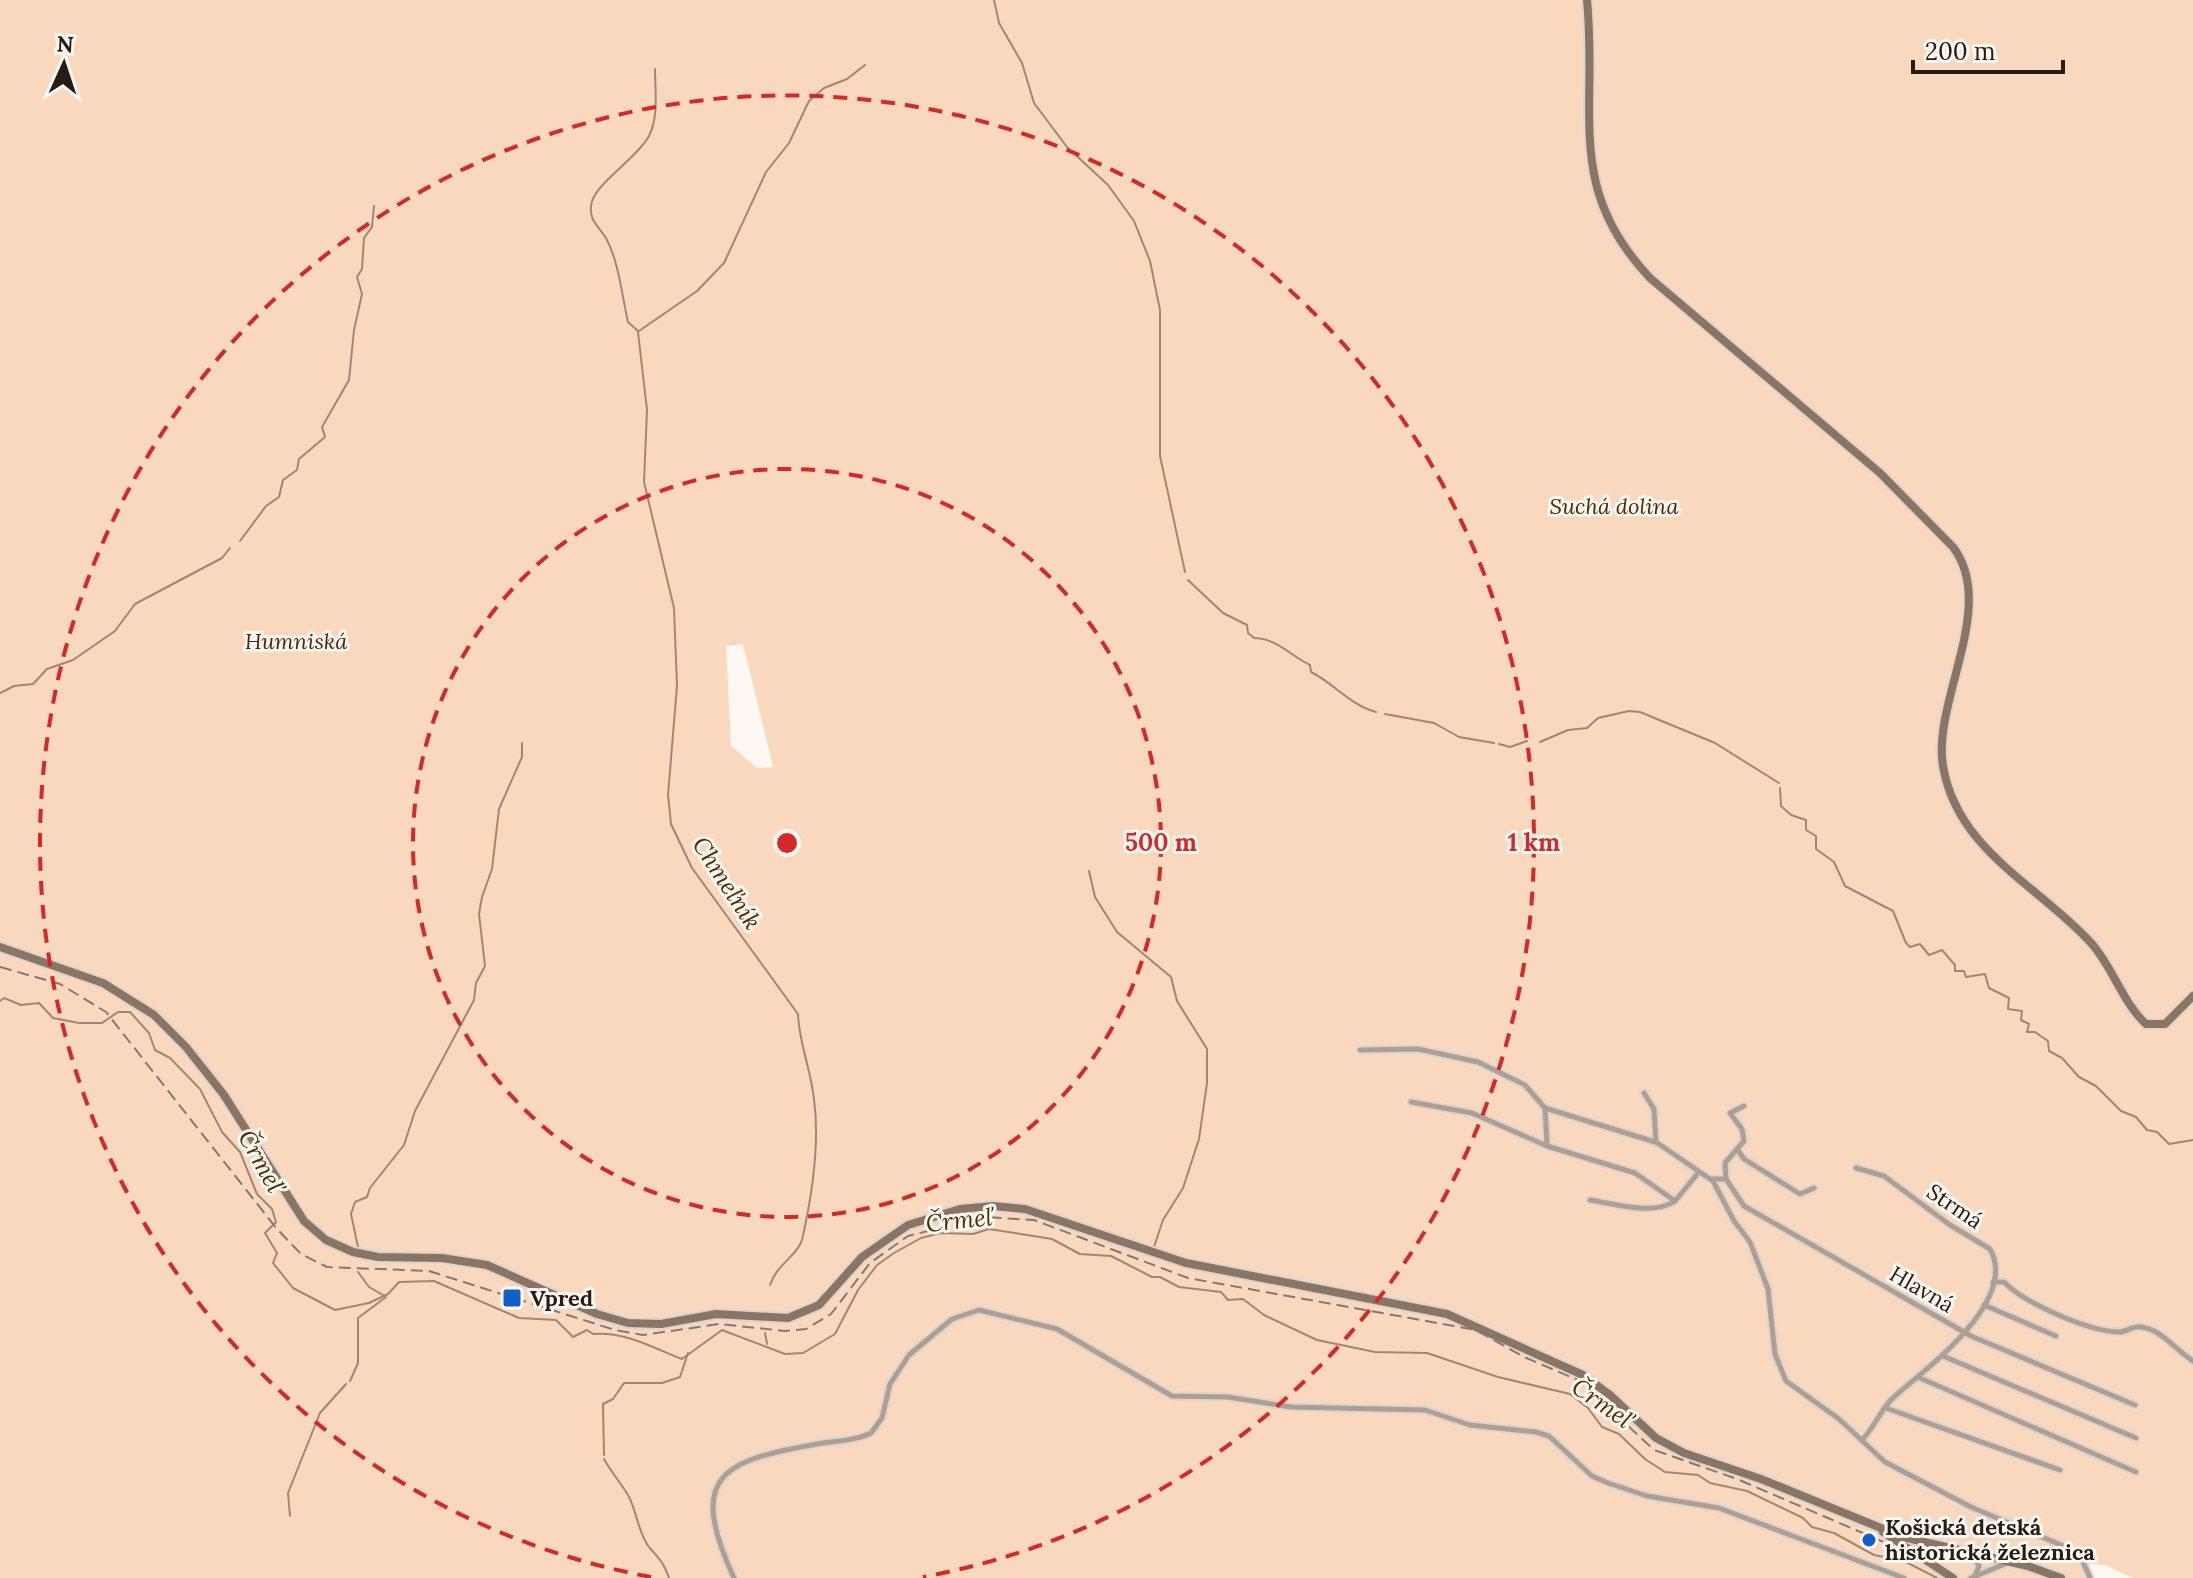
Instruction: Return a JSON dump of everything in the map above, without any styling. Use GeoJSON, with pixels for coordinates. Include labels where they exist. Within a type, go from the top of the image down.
{"type":"FeatureCollection","features":[{"type":"Feature","properties":{"kind":"main road"},"geometry":{"type":"LineString","coordinates":[[1587,0],[1591,160],[1597,196],[1618,240],[1650,278],[1880,473],[1953,547],[1962,561],[1966,584],[1965,632],[1960,664],[1942,727],[1941,754],[1947,783],[1979,843],[2093,945],[2146,1024],[2165,1024],[2193,996]]}},
{"type":"Feature","properties":{"kind":"main road"},"geometry":{"type":"LineString","coordinates":[[0,947],[103,983],[154,1015],[186,1047],[224,1095],[304,1221],[326,1240],[353,1252],[378,1257],[456,1259],[487,1265],[597,1314],[628,1323],[661,1324],[716,1314],[788,1318],[819,1305],[862,1257],[908,1225],[960,1209],[1017,1208],[1050,1215],[1186,1263],[1403,1303],[1462,1319],[1583,1375],[1610,1395],[1656,1438],[1675,1449],[1761,1479],[1868,1524],[1899,1539],[1953,1578]]}},
{"type":"Feature","properties":{"kind":"main road"},"geometry":{"type":"LineString","coordinates":[[1899,1539],[2019,1564],[2061,1578]]}},
{"type":"Feature","properties":{"kind":"main road"},"geometry":{"type":"LineString","coordinates":[[2019,1564],[2024,1576]]}},
{"type":"Feature","properties":{"kind":"street"},"geometry":{"type":"LineString","coordinates":[[1360,1050],[1418,1049],[1478,1062],[1525,1085],[1545,1108],[1656,1142],[1711,1179],[1726,1179],[1725,1163],[1744,1141],[1742,1129],[1730,1113],[1744,1106]]}},
{"type":"Feature","properties":{"kind":"street"},"geometry":{"type":"LineString","coordinates":[[1644,1093],[1654,1109],[1656,1142]]}},
{"type":"Feature","properties":{"kind":"street"},"geometry":{"type":"LineString","coordinates":[[1411,1102],[1472,1113],[1547,1146],[1635,1173],[1675,1201]]}},
{"type":"Feature","properties":{"kind":"street"},"geometry":{"type":"LineString","coordinates":[[1545,1108],[1547,1146]]}},
{"type":"Feature","properties":{"kind":"street"},"geometry":{"type":"LineString","coordinates":[[1737,1149],[1744,1159],[1800,1194],[1814,1188]]}},
{"type":"Feature","properties":{"kind":"street","name":"Strmá"},"geometry":{"type":"LineString","coordinates":[[1856,1168],[1884,1176],[1950,1225],[1990,1249],[1993,1282]]}},
{"type":"Feature","properties":{"kind":"street"},"geometry":{"type":"LineString","coordinates":[[1590,1200],[1649,1208],[1667,1207],[1699,1172]]}},
{"type":"Feature","properties":{"kind":"street"},"geometry":{"type":"LineString","coordinates":[[1711,1179],[1734,1221],[1750,1242],[1764,1274],[1774,1319],[1775,1354],[1782,1376],[1862,1440],[1872,1454],[1971,1507],[2068,1548],[2083,1562],[2090,1578]]}},
{"type":"Feature","properties":{"kind":"street","name":"Hlavná"},"geometry":{"type":"LineString","coordinates":[[1726,1179],[1744,1206],[1965,1332],[2135,1405]]}},
{"type":"Feature","properties":{"kind":"street"},"geometry":{"type":"LineString","coordinates":[[1862,1440],[1886,1408],[1965,1332],[1984,1305],[1993,1282],[2004,1282],[2015,1294],[2043,1308],[2105,1329],[2119,1333],[2137,1325],[2144,1327],[2167,1338],[2193,1361]]}},
{"type":"Feature","properties":{"kind":"street"},"geometry":{"type":"LineString","coordinates":[[1984,1305],[2056,1336]]}},
{"type":"Feature","properties":{"kind":"street"},"geometry":{"type":"LineString","coordinates":[[734,1578],[717,1537],[712,1512],[716,1489],[725,1472],[758,1456],[871,1433],[882,1418],[890,1384],[909,1355],[952,1319],[979,1310],[1057,1329],[1172,1396],[1228,1397],[1291,1407],[1425,1410],[1470,1425],[1549,1436],[1592,1476],[1608,1483],[1647,1496],[1719,1508],[1904,1578]]}},
{"type":"Feature","properties":{"kind":"street"},"geometry":{"type":"LineString","coordinates":[[1943,1356],[2136,1438]]}},
{"type":"Feature","properties":{"kind":"street"},"geometry":{"type":"LineString","coordinates":[[1919,1378],[2136,1472]]}},
{"type":"Feature","properties":{"kind":"street"},"geometry":{"type":"LineString","coordinates":[[1886,1408],[2060,1470]]}},
{"type":"Feature","properties":{"kind":"street"},"geometry":{"type":"LineString","coordinates":[[1972,1577],[1979,1566],[1973,1555]]}},
{"type":"Feature","properties":{"kind":"street"},"geometry":{"type":"LineString","coordinates":[[1972,1577],[2008,1562]]}},
{"type":"Feature","properties":{"kind":"green space"},"geometry":{"type":"Polygon","coordinates":[[[0,0],[2193,0],[2193,1578],[2133,1578],[2105,1565],[2079,1563],[2085,1578],[0,1578],[0,0]],[[743,644],[726,646],[731,746],[757,768],[773,767],[743,644]]]}},
{"type":"Feature","properties":{"kind":"waterway"},"geometry":{"type":"LineString","coordinates":[[994,0],[999,23],[1022,63],[1034,103],[1067,147],[1108,185],[1134,221],[1150,261],[1160,310],[1160,456],[1185,572]]}},
{"type":"Feature","properties":{"kind":"waterway"},"geometry":{"type":"LineString","coordinates":[[639,331],[697,291],[724,263],[766,172],[789,143],[809,101],[824,88],[847,79],[865,65]]}},
{"type":"Feature","properties":{"kind":"waterway"},"geometry":{"type":"LineString","coordinates":[[638,331],[628,322],[614,258],[606,238],[593,219],[591,206],[599,189],[649,136],[655,112],[655,69]]}},
{"type":"Feature","properties":{"kind":"waterway"},"geometry":{"type":"LineString","coordinates":[[240,541],[266,506],[279,497],[283,480],[297,470],[299,459],[325,437],[322,427],[349,380],[354,330],[362,294],[357,277],[362,269],[364,238],[372,227],[374,206]]}},
{"type":"Feature","properties":{"kind":"waterway","name":"Chmeľník"},"geometry":{"type":"LineString","coordinates":[[638,332],[647,410],[644,482],[674,608],[677,686],[668,795],[671,824],[692,868],[798,1014],[814,1099],[814,1170],[802,1240],[770,1285]]}},
{"type":"Feature","properties":{"kind":"waterway"},"geometry":{"type":"LineString","coordinates":[[0,693],[14,686],[33,684],[47,669],[73,660],[115,631],[135,604],[222,558],[230,548]]}},
{"type":"Feature","properties":{"kind":"waterway"},"geometry":{"type":"LineString","coordinates":[[1188,580],[1223,613],[1247,625],[1248,633],[1254,638],[1283,648],[1310,665],[1311,672],[1350,699],[1376,712]]}},
{"type":"Feature","properties":{"kind":"waterway"},"geometry":{"type":"LineString","coordinates":[[1540,742],[1568,730],[1587,728],[1598,718],[1629,711],[1640,712],[1715,743],[1779,783]]}},
{"type":"Feature","properties":{"kind":"waterway"},"geometry":{"type":"LineString","coordinates":[[1385,714],[1434,723],[1459,737],[1494,743]]}},
{"type":"Feature","properties":{"kind":"waterway"},"geometry":{"type":"LineString","coordinates":[[1499,744],[1510,747],[1527,741]]}},
{"type":"Feature","properties":{"kind":"waterway"},"geometry":{"type":"LineString","coordinates":[[358,1247],[351,1214],[355,1202],[367,1197],[370,1188],[404,1145],[415,1111],[474,1000],[476,983],[485,966],[479,914],[482,897],[492,869],[499,809],[522,757],[522,743]]}},
{"type":"Feature","properties":{"kind":"waterway"},"geometry":{"type":"LineString","coordinates":[[1780,788],[1781,806],[1791,815],[1806,820],[1806,830],[1816,836],[1816,849],[1834,862],[1845,886],[1893,911],[1910,947],[1920,944],[1929,955],[1942,950],[1955,965],[1955,971],[1964,971],[1966,977],[1985,974],[1989,988],[2009,998],[2008,1009],[2022,1011],[2021,1020],[2029,1024],[2027,1032],[2035,1032],[2048,1041],[2049,1051],[2062,1058],[2079,1077],[2096,1086],[2121,1111],[2136,1117],[2147,1130],[2157,1132],[2169,1144],[2193,1140]]}},
{"type":"Feature","properties":{"kind":"waterway"},"geometry":{"type":"LineString","coordinates":[[1089,871],[1095,897],[1117,932],[1171,977],[1177,1001],[1207,1049],[1207,1083],[1199,1139],[1183,1188],[1163,1220],[1154,1247]]}},
{"type":"Feature","properties":{"kind":"waterway","name":"Črmeľ"},"geometry":{"type":"LineString","coordinates":[[0,1001],[4,998],[21,1005],[39,1003],[53,1018],[79,1023],[102,1023],[118,1012],[130,1012],[149,1033],[155,1050],[170,1058],[200,1089],[222,1132],[240,1152],[257,1194],[272,1209],[276,1222],[265,1233],[277,1253],[273,1263],[293,1288],[335,1310],[369,1303],[388,1294],[399,1282],[434,1281],[519,1318],[556,1320],[573,1337],[587,1330],[593,1334],[616,1335],[682,1359],[722,1330],[785,1354],[803,1353],[835,1334],[858,1290],[877,1265],[921,1238],[941,1233],[973,1234],[989,1229],[1052,1239],[1080,1254],[1111,1256],[1179,1287],[1221,1292],[1228,1300],[1243,1299],[1264,1315],[1317,1340],[1375,1352],[1427,1353],[1498,1377],[1570,1394],[1588,1408],[1602,1427],[1619,1434],[1645,1459],[1665,1472],[1698,1475],[1710,1483],[1747,1491],[1803,1518],[1812,1527],[1834,1533],[1874,1555],[1904,1561],[1937,1578]]}},
{"type":"Feature","properties":{"kind":"waterway"},"geometry":{"type":"LineString","coordinates":[[358,1272],[369,1287],[383,1295]]}},
{"type":"Feature","properties":{"kind":"waterway"},"geometry":{"type":"LineString","coordinates":[[350,1381],[358,1363],[358,1318],[386,1297]]}},
{"type":"Feature","properties":{"kind":"waterway","name":"Chmeľník"},"geometry":{"type":"LineString","coordinates":[[765,1333],[767,1344]]}},
{"type":"Feature","properties":{"kind":"waterway"},"geometry":{"type":"LineString","coordinates":[[604,1455],[603,1404],[613,1399],[624,1383],[662,1383],[680,1377],[688,1353]]}},
{"type":"Feature","properties":{"kind":"waterway"},"geometry":{"type":"LineString","coordinates":[[290,1516],[288,1493],[320,1413],[346,1384]]}},
{"type":"Feature","properties":{"kind":"waterway"},"geometry":{"type":"LineString","coordinates":[[604,1459],[628,1495],[645,1541],[663,1564],[669,1578]]}},
{"type":"Feature","properties":{"kind":"railway"},"geometry":{"type":"LineString","coordinates":[[0,967],[60,984],[106,1012],[277,1229],[301,1254],[327,1267],[429,1271],[615,1330],[643,1335],[719,1324],[785,1331],[806,1329],[831,1314],[870,1263],[908,1236],[984,1217],[1034,1220],[1188,1278],[1476,1330],[1524,1357],[1580,1381],[1654,1450],[1737,1479],[1893,1546]]}},
{"type":"Feature","properties":{"kind":"place","name":"Vpred"},"geometry":{"type":"Point","coordinates":[512,1298]}},
{"type":"Feature","properties":{"kind":"place","name":"Košická detská historická železnica"},"geometry":{"type":"Point","coordinates":[1869,1540]}},
{"type":"Feature","properties":{"kind":"park label","name":"Suchá dolina"},"geometry":{"type":"Point","coordinates":[1614,506]}},
{"type":"Feature","properties":{"kind":"park label","name":"Humniská"},"geometry":{"type":"Point","coordinates":[296,641]}}]}
